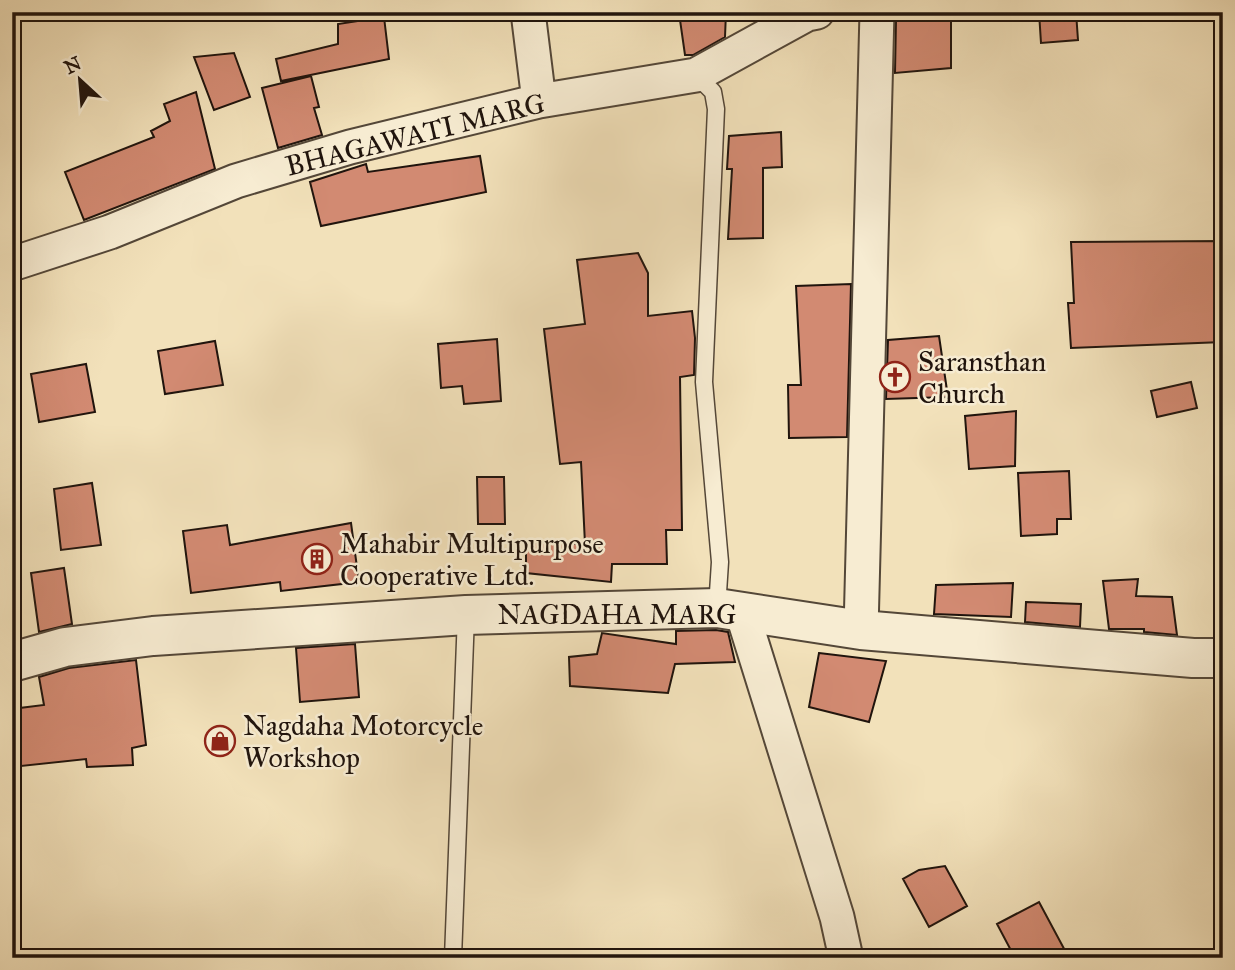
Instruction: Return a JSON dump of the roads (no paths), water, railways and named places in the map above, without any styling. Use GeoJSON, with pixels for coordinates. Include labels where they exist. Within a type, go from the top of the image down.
{"type":"FeatureCollection","features":[{"type":"Feature","properties":{"kind":"street"},"geometry":{"type":"LineString","coordinates":[[528,12],[539,101]]}},
{"type":"Feature","properties":{"kind":"street","name":"BHAGAWATI MARG"},"geometry":{"type":"LineString","coordinates":[[12,264],[110,232],[236,181],[350,146],[539,101],[696,75],[807,14],[817,12]]}},
{"type":"Feature","properties":{"kind":"street"},"geometry":{"type":"LineString","coordinates":[[862,630],[877,12]]}},
{"type":"Feature","properties":{"kind":"street"},"geometry":{"type":"LineString","coordinates":[[730,610],[837,917],[846,958]]}},
{"type":"Feature","properties":{"kind":"street","name":"NAGDAHA MARG"},"geometry":{"type":"LineString","coordinates":[[12,662],[65,647],[153,636],[466,615],[730,610],[862,630],[1193,658],[1223,658]]}},
{"type":"Feature","properties":{"kind":"lane"},"geometry":{"type":"LineString","coordinates":[[696,75],[713,92],[716,108],[704,382],[720,562],[730,610]]}},
{"type":"Feature","properties":{"kind":"lane"},"geometry":{"type":"LineString","coordinates":[[453,958],[466,615]]}},
{"type":"Feature","properties":{"kind":"place","name":"Saransthan Church"},"geometry":{"type":"Point","coordinates":[895,377]}},
{"type":"Feature","properties":{"kind":"place","name":"Mahabir Multipurpose Cooperative Ltd."},"geometry":{"type":"Point","coordinates":[317,559]}},
{"type":"Feature","properties":{"kind":"place","name":"Nagdaha Motorcycle Workshop"},"geometry":{"type":"Point","coordinates":[220,741]}}]}
